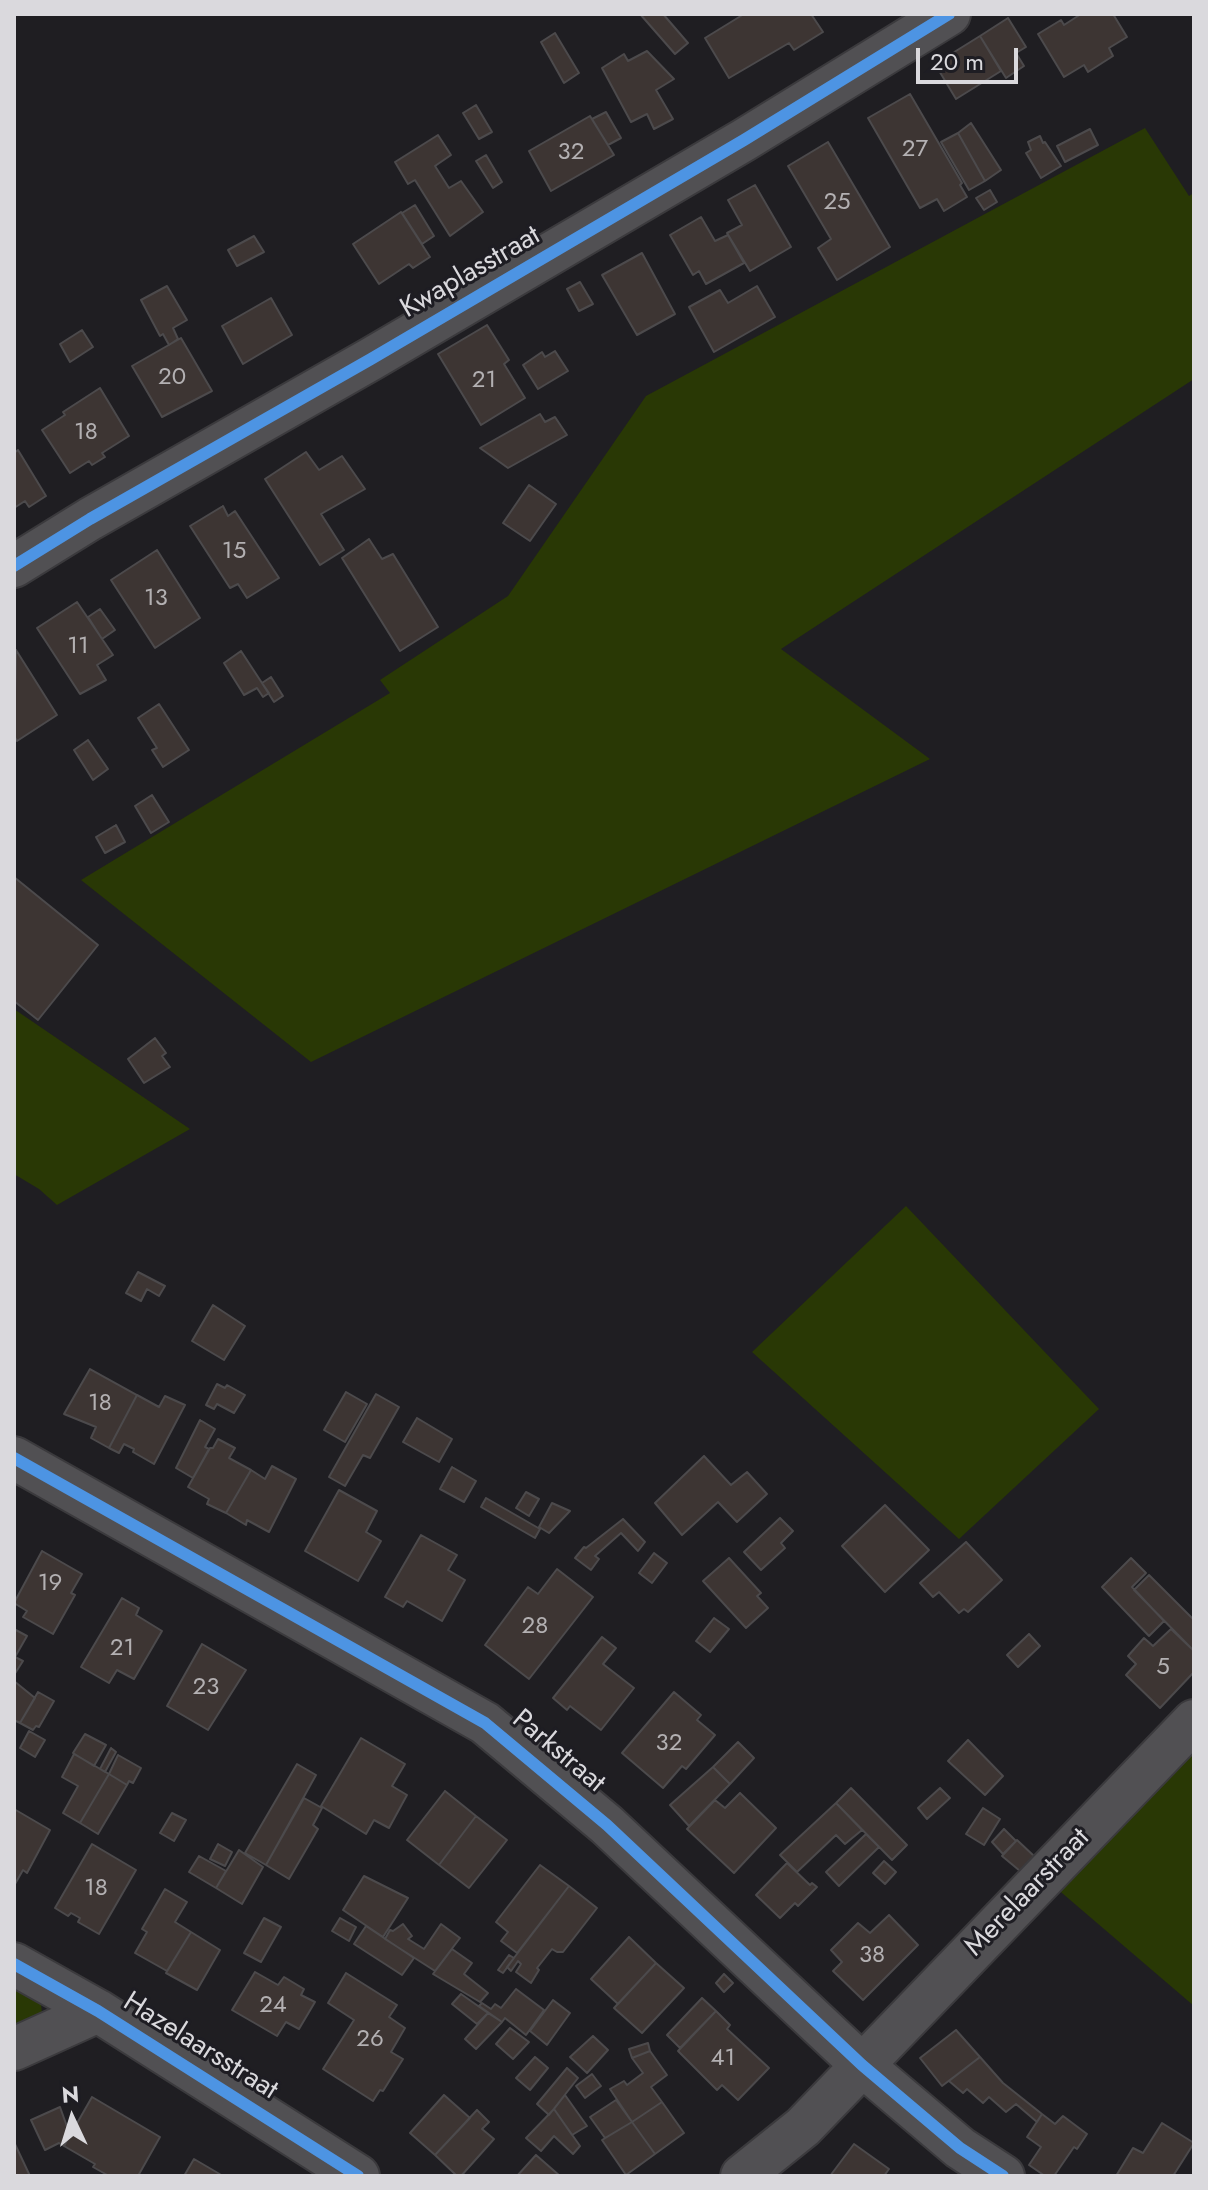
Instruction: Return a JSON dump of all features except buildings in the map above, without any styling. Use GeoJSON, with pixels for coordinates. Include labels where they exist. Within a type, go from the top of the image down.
{"type":"FeatureCollection","features":[{"type":"Feature","properties":{"kind":"street","name":"Kwaplasstraat"},"geometry":{"type":"LineString","coordinates":[[14,566],[744,140],[949,14]]}},
{"type":"Feature","properties":{"kind":"street","name":"Parkstraat"},"geometry":{"type":"LineString","coordinates":[[14,1458],[485,1723],[607,1825],[862,2065],[960,2148],[1003,2176]]}},
{"type":"Feature","properties":{"kind":"street","name":"Merelaarstraat"},"geometry":{"type":"LineString","coordinates":[[742,2176],[803,2127],[1194,1721]]}},
{"type":"Feature","properties":{"kind":"street","name":"Hazelaarsstraat"},"geometry":{"type":"LineString","coordinates":[[14,1964],[98,2011],[358,2176]]}},
{"type":"Feature","properties":{"kind":"street"},"geometry":{"type":"LineString","coordinates":[[14,2049],[98,2011]]}},
{"type":"Feature","properties":{"kind":"green space"},"geometry":{"type":"Polygon","coordinates":[[[1145,128],[1189,196],[1194,193],[1194,379],[781,649],[930,759],[311,1062],[81,880],[390,693],[380,680],[508,596],[646,396],[1145,128]]]}},
{"type":"Feature","properties":{"kind":"green space"},"geometry":{"type":"Polygon","coordinates":[[[14,1009],[190,1129],[57,1205],[39,1189],[14,1174],[14,1009]]]}},
{"type":"Feature","properties":{"kind":"green space"},"geometry":{"type":"Polygon","coordinates":[[[906,1206],[1099,1409],[959,1539],[752,1352],[906,1206]]]}},
{"type":"Feature","properties":{"kind":"green space"},"geometry":{"type":"Polygon","coordinates":[[[1194,1747],[1194,2006],[1055,1887],[1194,1747]]]}},
{"type":"Feature","properties":{"kind":"green space"},"geometry":{"type":"Polygon","coordinates":[[[14,1988],[41,2004],[42,2013],[14,2026],[14,1988]]]}},
{"type":"Feature","properties":{"kind":"cycle path"},"geometry":{"type":"LineString","coordinates":[[14,566],[744,140],[949,14]]}},
{"type":"Feature","properties":{"kind":"cycle path"},"geometry":{"type":"LineString","coordinates":[[14,1458],[485,1723],[607,1825],[862,2065],[960,2148],[1003,2176]]}},
{"type":"Feature","properties":{"kind":"cycle path"},"geometry":{"type":"LineString","coordinates":[[14,1964],[98,2011],[358,2176]]}}]}
